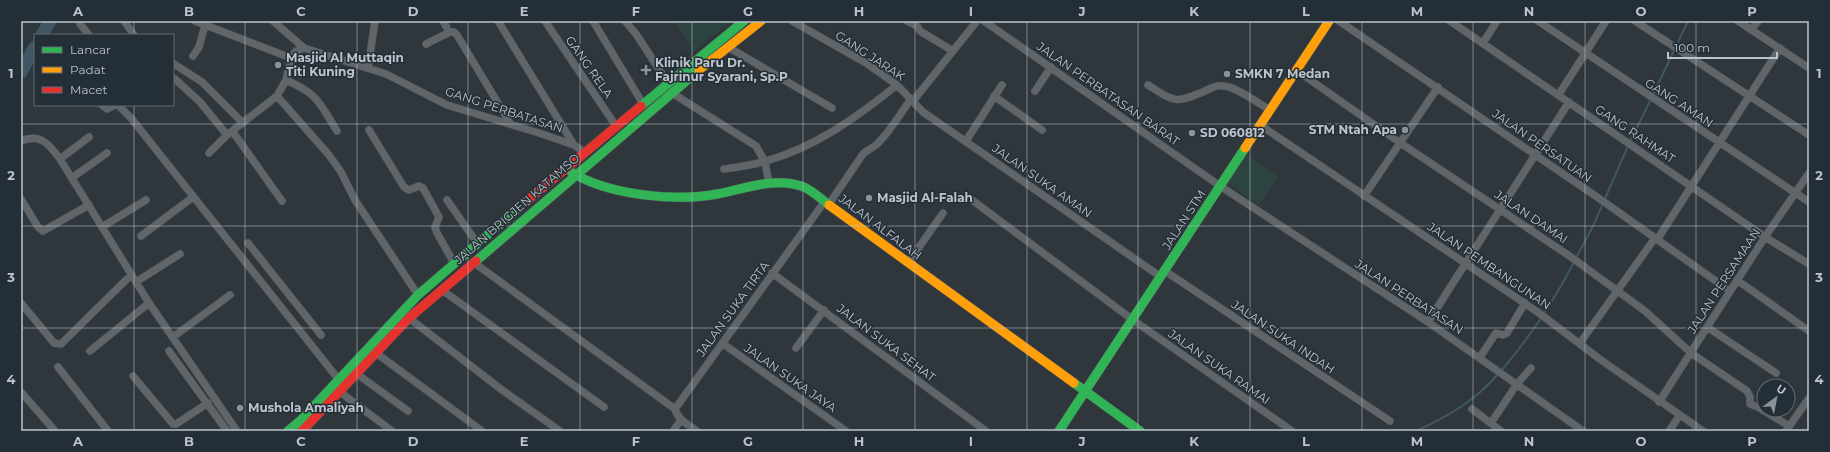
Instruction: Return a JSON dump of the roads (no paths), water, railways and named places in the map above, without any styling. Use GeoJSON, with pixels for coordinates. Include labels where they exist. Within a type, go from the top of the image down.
{"type":"FeatureCollection","features":[{"type":"Feature","properties":{"kind":"main road","name":"JALAN BRIGJEN KATAMSO"},"geometry":{"type":"LineString","coordinates":[[303,431],[376,353],[382,340],[418,295],[584,152],[744,21]]}},
{"type":"Feature","properties":{"kind":"main road","name":"JALAN BRIGJEN KATAMSO"},"geometry":{"type":"LineString","coordinates":[[288,431],[382,340],[574,175],[761,21]]}},
{"type":"Feature","properties":{"kind":"main road","name":"JALAN STM"},"geometry":{"type":"LineString","coordinates":[[1059,431],[1329,21]]}},
{"type":"Feature","properties":{"kind":"main road","name":"JALAN ALFALAH"},"geometry":{"type":"LineString","coordinates":[[566,168],[574,175],[587,182],[644,194],[704,196],[769,183],[786,182],[811,190],[908,263],[1140,431]]}},
{"type":"Feature","properties":{"kind":"street"},"geometry":{"type":"LineString","coordinates":[[124,21],[133,34]]}},
{"type":"Feature","properties":{"kind":"street"},"geometry":{"type":"LineString","coordinates":[[195,21],[291,58]]}},
{"type":"Feature","properties":{"kind":"street"},"geometry":{"type":"LineString","coordinates":[[209,153],[243,122],[277,96],[286,80],[291,58],[296,51],[304,48],[273,21]]}},
{"type":"Feature","properties":{"kind":"street"},"geometry":{"type":"LineString","coordinates":[[368,68],[375,21]]}},
{"type":"Feature","properties":{"kind":"street"},"geometry":{"type":"LineString","coordinates":[[442,21],[447,28]]}},
{"type":"Feature","properties":{"kind":"street"},"geometry":{"type":"LineString","coordinates":[[498,21],[574,145]]}},
{"type":"Feature","properties":{"kind":"street","name":"GANG RELA"},"geometry":{"type":"LineString","coordinates":[[545,21],[616,126]]}},
{"type":"Feature","properties":{"kind":"street"},"geometry":{"type":"LineString","coordinates":[[593,21],[643,104]]}},
{"type":"Feature","properties":{"kind":"street"},"geometry":{"type":"LineString","coordinates":[[625,21],[636,34],[668,83]]}},
{"type":"Feature","properties":{"kind":"street","name":"GANG JARAK"},"geometry":{"type":"LineString","coordinates":[[792,21],[866,63],[897,85],[912,100]]}},
{"type":"Feature","properties":{"kind":"street"},"geometry":{"type":"LineString","coordinates":[[907,21],[917,26],[920,32],[953,51]]}},
{"type":"Feature","properties":{"kind":"street","name":"JALAN SUKA TIRTA"},"geometry":{"type":"LineString","coordinates":[[675,409],[772,273],[863,154],[869,148],[874,146],[892,126],[977,21]]}},
{"type":"Feature","properties":{"kind":"street","name":"JALAN PERBATASAN BARAT"},"geometry":{"type":"LineString","coordinates":[[984,21],[1220,186]]}},
{"type":"Feature","properties":{"kind":"street","name":"JALAN PERSATUAN"},"geometry":{"type":"LineString","coordinates":[[1339,21],[1438,87],[1730,291]]}},
{"type":"Feature","properties":{"kind":"street","name":"GANG RAHMAT"},"geometry":{"type":"LineString","coordinates":[[1450,21],[1559,94],[1765,237],[1809,264]]}},
{"type":"Feature","properties":{"kind":"street"},"geometry":{"type":"LineString","coordinates":[[1483,43],[1497,21]]}},
{"type":"Feature","properties":{"kind":"street","name":"GANG AMAN"},"geometry":{"type":"LineString","coordinates":[[1538,21],[1585,54],[1809,202]]}},
{"type":"Feature","properties":{"kind":"street"},"geometry":{"type":"LineString","coordinates":[[1559,94],[1606,21]]}},
{"type":"Feature","properties":{"kind":"street"},"geometry":{"type":"LineString","coordinates":[[1636,21],[1809,136]]}},
{"type":"Feature","properties":{"kind":"street"},"geometry":{"type":"LineString","coordinates":[[1738,21],[1809,68]]}},
{"type":"Feature","properties":{"kind":"street"},"geometry":{"type":"LineString","coordinates":[[1751,30],[1758,21]]}},
{"type":"Feature","properties":{"kind":"street"},"geometry":{"type":"LineString","coordinates":[[80,24],[88,34]]}},
{"type":"Feature","properties":{"kind":"street"},"geometry":{"type":"LineString","coordinates":[[193,56],[199,47],[205,25]]}},
{"type":"Feature","properties":{"kind":"street"},"geometry":{"type":"LineString","coordinates":[[426,44],[450,32],[454,32],[510,123]]}},
{"type":"Feature","properties":{"kind":"street"},"geometry":{"type":"LineString","coordinates":[[728,47],[832,108]]}},
{"type":"Feature","properties":{"kind":"street","name":"GANG PERBATASAN"},"geometry":{"type":"LineString","coordinates":[[304,48],[386,74],[447,105],[510,123],[574,145],[584,152]]}},
{"type":"Feature","properties":{"kind":"street"},"geometry":{"type":"LineString","coordinates":[[1580,343],[1656,239],[1692,186],[1780,48]]}},
{"type":"Feature","properties":{"kind":"street"},"geometry":{"type":"LineString","coordinates":[[174,64],[202,82],[243,122]]}},
{"type":"Feature","properties":{"kind":"street"},"geometry":{"type":"LineString","coordinates":[[1034,91],[1051,67]]}},
{"type":"Feature","properties":{"kind":"street","name":"JALAN DAMAI"},"geometry":{"type":"LineString","coordinates":[[1296,70],[1399,142],[1581,264],[1654,319],[1668,334],[1691,353],[1747,391],[1750,397],[1750,404],[1758,407],[1788,429]]}},
{"type":"Feature","properties":{"kind":"street"},"geometry":{"type":"LineString","coordinates":[[175,79],[230,133],[282,202]]}},
{"type":"Feature","properties":{"kind":"street"},"geometry":{"type":"LineString","coordinates":[[286,80],[302,87],[313,95],[337,131]]}},
{"type":"Feature","properties":{"kind":"street"},"geometry":{"type":"LineString","coordinates":[[724,169],[765,162],[782,156],[830,134],[855,118],[897,85]]}},
{"type":"Feature","properties":{"kind":"street"},"geometry":{"type":"LineString","coordinates":[[966,141],[1002,85]]}},
{"type":"Feature","properties":{"kind":"street"},"geometry":{"type":"LineString","coordinates":[[1148,85],[1176,100],[1183,100],[1216,86],[1228,86],[1270,110]]}},
{"type":"Feature","properties":{"kind":"street"},"geometry":{"type":"LineString","coordinates":[[1364,196],[1399,142],[1438,87]]}},
{"type":"Feature","properties":{"kind":"street"},"geometry":{"type":"LineString","coordinates":[[672,93],[755,146],[765,162],[769,183]]}},
{"type":"Feature","properties":{"kind":"street"},"geometry":{"type":"LineString","coordinates":[[277,96],[336,164],[356,200],[418,295]]}},
{"type":"Feature","properties":{"kind":"street"},"geometry":{"type":"LineString","coordinates":[[994,96],[1042,130]]}},
{"type":"Feature","properties":{"kind":"street","name":"JALAN SUKA AMAN"},"geometry":{"type":"LineString","coordinates":[[912,100],[917,108],[1163,274]]}},
{"type":"Feature","properties":{"kind":"street"},"geometry":{"type":"LineString","coordinates":[[1428,322],[1569,102]]}},
{"type":"Feature","properties":{"kind":"street"},"geometry":{"type":"LineString","coordinates":[[103,106],[107,109],[114,106]]}},
{"type":"Feature","properties":{"kind":"street"},"geometry":{"type":"LineString","coordinates":[[118,106],[131,118],[339,380]]}},
{"type":"Feature","properties":{"kind":"street","name":"JALAN PEMBANGUNAN"},"geometry":{"type":"LineString","coordinates":[[1260,125],[1525,303],[1660,402],[1703,431]]}},
{"type":"Feature","properties":{"kind":"street"},"geometry":{"type":"LineString","coordinates":[[369,130],[404,187],[409,190],[420,186],[423,188],[439,217],[435,227],[437,234],[454,263]]}},
{"type":"Feature","properties":{"kind":"street"},"geometry":{"type":"LineString","coordinates":[[60,159],[89,137]]}},
{"type":"Feature","properties":{"kind":"street"},"geometry":{"type":"LineString","coordinates":[[21,141],[28,138],[46,141],[60,159],[148,303],[237,431]]}},
{"type":"Feature","properties":{"kind":"street"},"geometry":{"type":"LineString","coordinates":[[72,177],[106,153]]}},
{"type":"Feature","properties":{"kind":"street","name":"JALAN PERSAMAAN"},"geometry":{"type":"LineString","coordinates":[[1660,402],[1737,280],[1809,173]]}},
{"type":"Feature","properties":{"kind":"street","name":"JALAN PERBATASAN"},"geometry":{"type":"LineString","coordinates":[[1220,186],[1480,357],[1583,431]]}},
{"type":"Feature","properties":{"kind":"street"},"geometry":{"type":"LineString","coordinates":[[141,236],[193,197]]}},
{"type":"Feature","properties":{"kind":"street"},"geometry":{"type":"LineString","coordinates":[[21,199],[38,228],[43,231],[89,205]]}},
{"type":"Feature","properties":{"kind":"street"},"geometry":{"type":"LineString","coordinates":[[102,227],[146,200]]}},
{"type":"Feature","properties":{"kind":"street"},"geometry":{"type":"LineString","coordinates":[[447,200],[477,243]]}},
{"type":"Feature","properties":{"kind":"street","name":"JALAN SUKA RAMAI"},"geometry":{"type":"LineString","coordinates":[[972,200],[1133,320],[1292,431]]}},
{"type":"Feature","properties":{"kind":"street"},"geometry":{"type":"LineString","coordinates":[[908,263],[943,213]]}},
{"type":"Feature","properties":{"kind":"street"},"geometry":{"type":"LineString","coordinates":[[248,243],[290,299],[321,336]]}},
{"type":"Feature","properties":{"kind":"street"},"geometry":{"type":"LineString","coordinates":[[136,282],[180,254]]}},
{"type":"Feature","properties":{"kind":"street"},"geometry":{"type":"LineString","coordinates":[[472,262],[675,409],[681,420],[697,431]]}},
{"type":"Feature","properties":{"kind":"street","name":"JALAN SUKA SEHAT"},"geometry":{"type":"LineString","coordinates":[[772,273],[986,431]]}},
{"type":"Feature","properties":{"kind":"street","name":"JALAN SUKA INDAH"},"geometry":{"type":"LineString","coordinates":[[1163,274],[1390,421]]}},
{"type":"Feature","properties":{"kind":"street"},"geometry":{"type":"LineString","coordinates":[[21,303],[54,343],[61,344],[131,275]]}},
{"type":"Feature","properties":{"kind":"street"},"geometry":{"type":"LineString","coordinates":[[1737,280],[1809,331]]}},
{"type":"Feature","properties":{"kind":"street"},"geometry":{"type":"LineString","coordinates":[[442,290],[604,407]]}},
{"type":"Feature","properties":{"kind":"street"},"geometry":{"type":"LineString","coordinates":[[173,337],[230,295]]}},
{"type":"Feature","properties":{"kind":"street"},"geometry":{"type":"LineString","coordinates":[[282,307],[290,299]]}},
{"type":"Feature","properties":{"kind":"street"},"geometry":{"type":"LineString","coordinates":[[90,351],[148,303]]}},
{"type":"Feature","properties":{"kind":"street"},"geometry":{"type":"LineString","coordinates":[[1480,357],[1496,333],[1503,335],[1507,333],[1525,303]]}},
{"type":"Feature","properties":{"kind":"street"},"geometry":{"type":"LineString","coordinates":[[796,348],[824,310]]}},
{"type":"Feature","properties":{"kind":"street"},"geometry":{"type":"LineString","coordinates":[[409,318],[502,390],[560,431]]}},
{"type":"Feature","properties":{"kind":"street"},"geometry":{"type":"LineString","coordinates":[[1707,328],[1776,373]]}},
{"type":"Feature","properties":{"kind":"street","name":"JALAN SUKA JAYA"},"geometry":{"type":"LineString","coordinates":[[722,342],[846,431]]}},
{"type":"Feature","properties":{"kind":"street"},"geometry":{"type":"LineString","coordinates":[[169,351],[227,431]]}},
{"type":"Feature","properties":{"kind":"street"},"geometry":{"type":"LineString","coordinates":[[376,353],[482,431]]}},
{"type":"Feature","properties":{"kind":"street"},"geometry":{"type":"LineString","coordinates":[[58,368],[108,431]]}},
{"type":"Feature","properties":{"kind":"street"},"geometry":{"type":"LineString","coordinates":[[1492,427],[1517,384],[1531,368]]}},
{"type":"Feature","properties":{"kind":"street"},"geometry":{"type":"LineString","coordinates":[[357,374],[408,411]]}},
{"type":"Feature","properties":{"kind":"street"},"geometry":{"type":"LineString","coordinates":[[133,376],[173,424],[176,424],[208,403]]}},
{"type":"Feature","properties":{"kind":"street"},"geometry":{"type":"LineString","coordinates":[[340,392],[392,431]]}},
{"type":"Feature","properties":{"kind":"street"},"geometry":{"type":"LineString","coordinates":[[22,394],[55,431]]}},
{"type":"Feature","properties":{"kind":"street"},"geometry":{"type":"LineString","coordinates":[[1788,429],[1809,398]]}},
{"type":"Feature","properties":{"kind":"street"},"geometry":{"type":"LineString","coordinates":[[1472,409],[1492,427],[1502,431]]}},
{"type":"Feature","properties":{"kind":"street"},"geometry":{"type":"LineString","coordinates":[[1669,431],[1680,416]]}},
{"type":"Feature","properties":{"kind":"street"},"geometry":{"type":"LineString","coordinates":[[673,431],[681,420]]}},
{"type":"Feature","properties":{"kind":"waterway"},"geometry":{"type":"LineString","coordinates":[[43,34],[50,21]]}},
{"type":"Feature","properties":{"kind":"waterway"},"geometry":{"type":"LineString","coordinates":[[1653,95],[1688,21]]}},
{"type":"Feature","properties":{"kind":"waterway"},"geometry":{"type":"LineString","coordinates":[[21,72],[34,49]]}},
{"type":"Feature","properties":{"kind":"waterway"},"geometry":{"type":"LineString","coordinates":[[1630,142],[1651,99]]}},
{"type":"Feature","properties":{"kind":"waterway"},"geometry":{"type":"LineString","coordinates":[[1576,258],[1594,224],[1628,146]]}},
{"type":"Feature","properties":{"kind":"waterway"},"geometry":{"type":"LineString","coordinates":[[1501,371],[1541,318],[1574,262]]}},
{"type":"Feature","properties":{"kind":"waterway"},"geometry":{"type":"LineString","coordinates":[[1416,431],[1450,414],[1480,392],[1498,374]]}},
{"type":"Feature","properties":{"kind":"place","name":"Masjid Al Muttaqin Titi Kuning"},"geometry":{"type":"Point","coordinates":[278,65]}},
{"type":"Feature","properties":{"kind":"place","name":"Klinik Paru Dr. Fajrinur Syarani, Sp.P"},"geometry":{"type":"Point","coordinates":[646,70]}},
{"type":"Feature","properties":{"kind":"place","name":"SMKN 7 Medan"},"geometry":{"type":"Point","coordinates":[1227,74]}},
{"type":"Feature","properties":{"kind":"place","name":"STM Ntah Apa"},"geometry":{"type":"Point","coordinates":[1405,130]}},
{"type":"Feature","properties":{"kind":"place","name":"SD 060812"},"geometry":{"type":"Point","coordinates":[1192,133]}},
{"type":"Feature","properties":{"kind":"place","name":"Masjid Al-Falah"},"geometry":{"type":"Point","coordinates":[869,198]}},
{"type":"Feature","properties":{"kind":"place","name":"Mushola Amaliyah"},"geometry":{"type":"Point","coordinates":[240,408]}}]}
